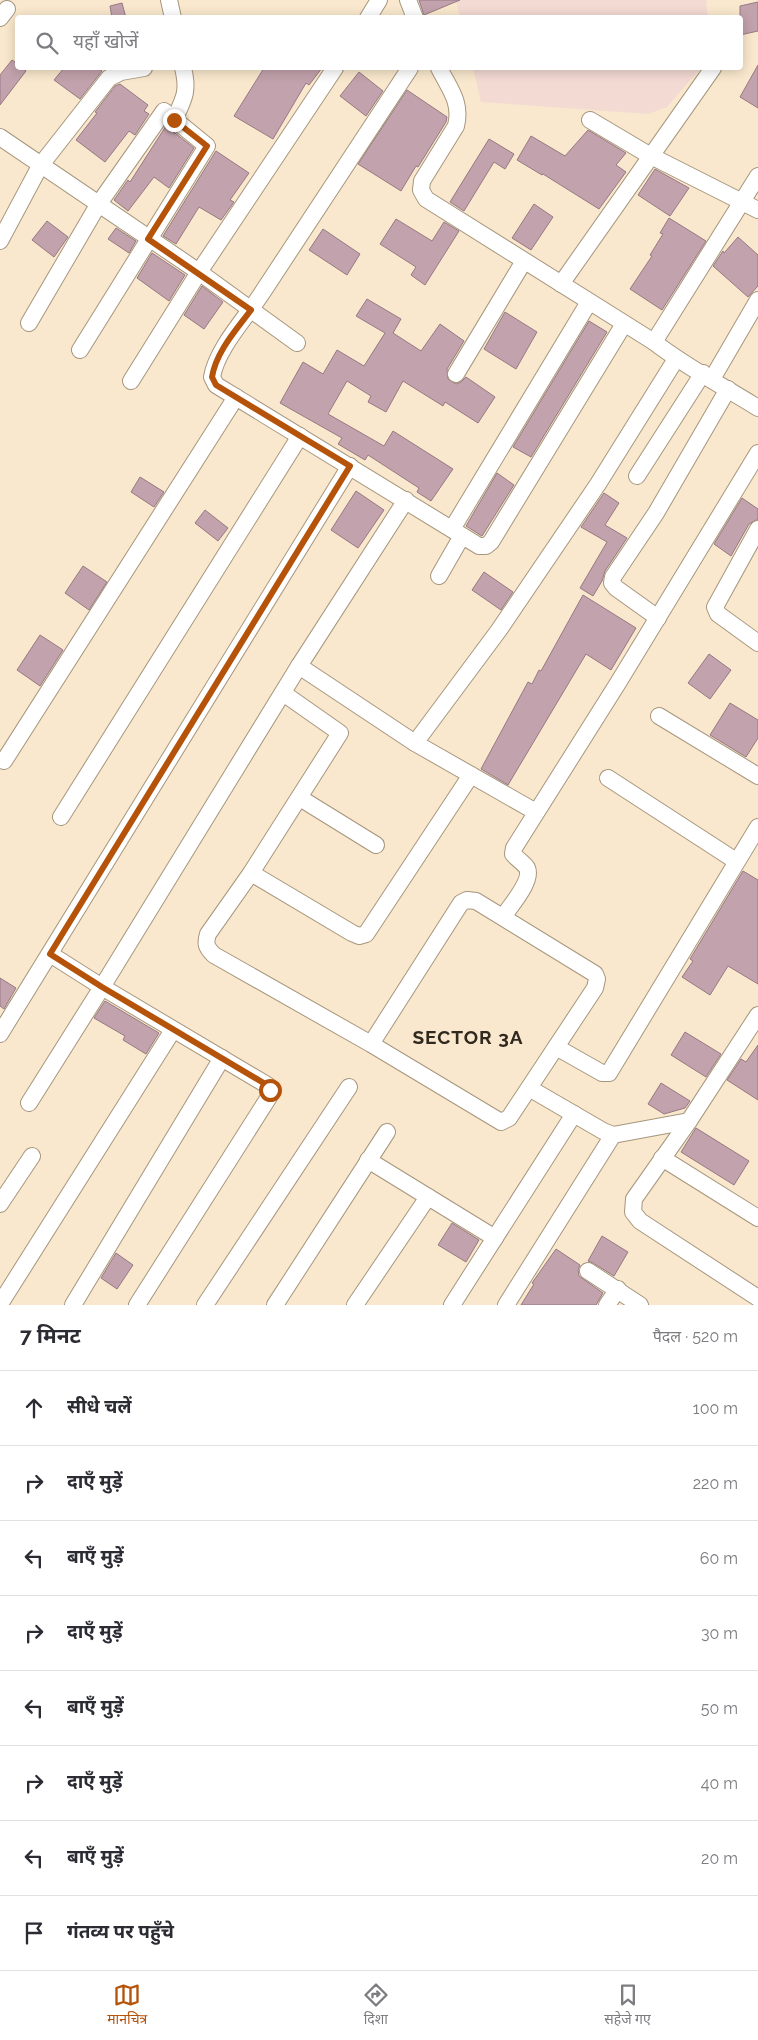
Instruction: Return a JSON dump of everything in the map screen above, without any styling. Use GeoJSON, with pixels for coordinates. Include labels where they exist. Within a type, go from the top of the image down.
{"type":"FeatureCollection","features":[{"type":"Feature","properties":{"kind":"street"},"geometry":{"type":"LineString","coordinates":[[169,0],[172,15]]}},
{"type":"Feature","properties":{"kind":"street"},"geometry":{"type":"LineString","coordinates":[[370,15],[379,0]]}},
{"type":"Feature","properties":{"kind":"street"},"geometry":{"type":"LineString","coordinates":[[408,0],[414,15]]}},
{"type":"Feature","properties":{"kind":"street"},"geometry":{"type":"LineString","coordinates":[[0,241],[40,166],[109,78],[121,72],[132,70]]}},
{"type":"Feature","properties":{"kind":"street"},"geometry":{"type":"LineString","coordinates":[[174,120],[186,94],[187,87],[183,70]]}},
{"type":"Feature","properties":{"kind":"street"},"geometry":{"type":"LineString","coordinates":[[131,381],[199,272],[334,70]]}},
{"type":"Feature","properties":{"kind":"street"},"geometry":{"type":"LineString","coordinates":[[409,70],[251,310],[219,355],[213,366],[212,377],[216,385],[479,546],[486,546],[491,542],[624,324]]}},
{"type":"Feature","properties":{"kind":"street"},"geometry":{"type":"LineString","coordinates":[[440,70],[456,101],[458,116],[456,126],[422,181],[421,190],[426,199],[654,342],[676,359],[758,408]]}},
{"type":"Feature","properties":{"kind":"street"},"geometry":{"type":"LineString","coordinates":[[561,284],[649,155],[711,70]]}},
{"type":"Feature","properties":{"kind":"street"},"geometry":{"type":"LineString","coordinates":[[30,323],[98,205],[164,111],[207,146],[80,350]]}},
{"type":"Feature","properties":{"kind":"street"},"geometry":{"type":"LineString","coordinates":[[590,120],[649,155],[758,210]]}},
{"type":"Feature","properties":{"kind":"street"},"geometry":{"type":"LineString","coordinates":[[0,137],[40,166],[199,272],[297,343]]}},
{"type":"Feature","properties":{"kind":"street"},"geometry":{"type":"LineString","coordinates":[[654,342],[758,176]]}},
{"type":"Feature","properties":{"kind":"street"},"geometry":{"type":"LineString","coordinates":[[456,374],[524,261]]}},
{"type":"Feature","properties":{"kind":"street"},"geometry":{"type":"LineString","coordinates":[[637,476],[758,300]]}},
{"type":"Feature","properties":{"kind":"street"},"geometry":{"type":"LineString","coordinates":[[439,576],[457,532],[589,302]]}},
{"type":"Feature","properties":{"kind":"street"},"geometry":{"type":"LineString","coordinates":[[416,743],[499,630],[598,484],[676,359]]}},
{"type":"Feature","properties":{"kind":"street"},"geometry":{"type":"LineString","coordinates":[[658,618],[616,588],[612,583],[613,577],[656,513],[728,389]]}},
{"type":"Feature","properties":{"kind":"street"},"geometry":{"type":"LineString","coordinates":[[4,761],[236,397]]}},
{"type":"Feature","properties":{"kind":"street"},"geometry":{"type":"LineString","coordinates":[[61,818],[300,436]]}},
{"type":"Feature","properties":{"kind":"street"},"geometry":{"type":"LineString","coordinates":[[503,916],[527,882],[529,874],[526,866],[513,854],[514,848],[618,683],[758,453]]}},
{"type":"Feature","properties":{"kind":"street"},"geometry":{"type":"LineString","coordinates":[[0,1034],[350,466]]}},
{"type":"Feature","properties":{"kind":"street"},"geometry":{"type":"LineString","coordinates":[[29,1103],[283,693],[406,500]]}},
{"type":"Feature","properties":{"kind":"street"},"geometry":{"type":"LineString","coordinates":[[758,529],[715,607],[718,614],[758,643]]}},
{"type":"Feature","properties":{"kind":"street"},"geometry":{"type":"LineString","coordinates":[[300,666],[416,743],[536,812]]}},
{"type":"Feature","properties":{"kind":"street"},"geometry":{"type":"LineString","coordinates":[[283,693],[340,733],[251,873],[208,934],[205,943],[207,949],[214,955],[371,1044],[501,1122],[509,1118],[595,988],[598,978],[595,974],[503,916],[476,901],[467,900],[461,903],[371,1044]]}},
{"type":"Feature","properties":{"kind":"street"},"geometry":{"type":"LineString","coordinates":[[659,716],[758,776]]}},
{"type":"Feature","properties":{"kind":"street"},"geometry":{"type":"LineString","coordinates":[[251,873],[352,933],[359,936],[366,934],[471,775]]}},
{"type":"Feature","properties":{"kind":"street"},"geometry":{"type":"LineString","coordinates":[[608,778],[736,861]]}},
{"type":"Feature","properties":{"kind":"street"},"geometry":{"type":"LineString","coordinates":[[300,798],[376,846]]}},
{"type":"Feature","properties":{"kind":"street"},"geometry":{"type":"LineString","coordinates":[[556,1047],[602,1073],[609,1073],[758,827]]}},
{"type":"Feature","properties":{"kind":"street"},"geometry":{"type":"LineString","coordinates":[[50,954],[267,1085],[270,1090],[269,1097],[137,1305]]}},
{"type":"Feature","properties":{"kind":"street"},"geometry":{"type":"LineString","coordinates":[[758,1015],[689,1121],[634,1199],[633,1212],[640,1221],[758,1298]]}},
{"type":"Feature","properties":{"kind":"street"},"geometry":{"type":"LineString","coordinates":[[0,1304],[173,1030]]}},
{"type":"Feature","properties":{"kind":"street"},"geometry":{"type":"LineString","coordinates":[[72,1305],[222,1058]]}},
{"type":"Feature","properties":{"kind":"street"},"geometry":{"type":"LineString","coordinates":[[205,1305],[350,1087]]}},
{"type":"Feature","properties":{"kind":"street"},"geometry":{"type":"LineString","coordinates":[[529,1088],[613,1135],[689,1121]]}},
{"type":"Feature","properties":{"kind":"street"},"geometry":{"type":"LineString","coordinates":[[452,1305],[574,1114]]}},
{"type":"Feature","properties":{"kind":"street"},"geometry":{"type":"LineString","coordinates":[[275,1305],[386,1132]]}},
{"type":"Feature","properties":{"kind":"street"},"geometry":{"type":"LineString","coordinates":[[506,1305],[613,1135]]}},
{"type":"Feature","properties":{"kind":"street"},"geometry":{"type":"LineString","coordinates":[[0,1204],[32,1156]]}},
{"type":"Feature","properties":{"kind":"street"},"geometry":{"type":"LineString","coordinates":[[662,1158],[758,1218]]}},
{"type":"Feature","properties":{"kind":"street"},"geometry":{"type":"LineString","coordinates":[[368,1160],[495,1238]]}},
{"type":"Feature","properties":{"kind":"street"},"geometry":{"type":"LineString","coordinates":[[355,1305],[428,1197]]}},
{"type":"Feature","properties":{"kind":"street"},"geometry":{"type":"LineString","coordinates":[[588,1271],[640,1305]]}},
{"type":"Feature","properties":{"kind":"street"},"geometry":{"type":"LineString","coordinates":[[607,1305],[618,1289]]}},
{"type":"Feature","properties":{"kind":"shaded area"},"geometry":{"type":"Polygon","coordinates":[[[456,0],[706,0],[708,15],[460,15],[456,0]]]}},
{"type":"Feature","properties":{"kind":"shaded area"},"geometry":{"type":"Polygon","coordinates":[[[473,70],[699,70],[667,107],[648,114],[481,102],[473,70]]]}},
{"type":"Feature","properties":{"kind":"building"},"geometry":{"type":"Polygon","coordinates":[[[419,0],[460,0],[424,15],[419,0]]]}},
{"type":"Feature","properties":{"kind":"building"},"geometry":{"type":"Polygon","coordinates":[[[758,2],[758,31],[743,34],[743,15],[740,15],[740,6],[758,2]]]}},
{"type":"Feature","properties":{"kind":"building"},"geometry":{"type":"Polygon","coordinates":[[[122,3],[125,15],[112,15],[110,6],[122,3]]]}},
{"type":"Feature","properties":{"kind":"building"},"geometry":{"type":"Polygon","coordinates":[[[12,60],[15,62],[15,70],[26,71],[0,105],[0,75],[12,60]]]}},
{"type":"Feature","properties":{"kind":"building"},"geometry":{"type":"Polygon","coordinates":[[[758,65],[758,108],[740,97],[758,65]]]}},
{"type":"Feature","properties":{"kind":"building"},"geometry":{"type":"Polygon","coordinates":[[[62,70],[102,71],[80,99],[54,80],[62,70]]]}},
{"type":"Feature","properties":{"kind":"building"},"geometry":{"type":"Polygon","coordinates":[[[263,70],[320,70],[309,85],[306,83],[273,139],[234,116],[263,70]]]}},
{"type":"Feature","properties":{"kind":"building"},"geometry":{"type":"Polygon","coordinates":[[[359,72],[383,91],[366,116],[340,96],[359,72]]]}},
{"type":"Feature","properties":{"kind":"building"},"geometry":{"type":"Polygon","coordinates":[[[120,84],[148,105],[144,111],[149,114],[135,135],[129,131],[105,162],[76,140],[115,86],[120,84]]]}},
{"type":"Feature","properties":{"kind":"building"},"geometry":{"type":"Polygon","coordinates":[[[407,90],[447,117],[446,122],[401,191],[358,164],[407,90]]]}},
{"type":"Feature","properties":{"kind":"building"},"geometry":{"type":"Polygon","coordinates":[[[166,126],[194,148],[169,188],[154,177],[128,211],[114,200],[128,180],[130,182],[166,126]]]}},
{"type":"Feature","properties":{"kind":"building"},"geometry":{"type":"Polygon","coordinates":[[[588,130],[626,153],[616,165],[626,172],[599,209],[517,160],[531,136],[565,156],[588,130]]]}},
{"type":"Feature","properties":{"kind":"building"},"geometry":{"type":"Polygon","coordinates":[[[489,139],[514,154],[505,169],[494,162],[464,211],[450,202],[489,139]]]}},
{"type":"Feature","properties":{"kind":"building"},"geometry":{"type":"Polygon","coordinates":[[[216,151],[249,173],[230,200],[234,202],[221,220],[199,207],[176,244],[163,236],[216,151]]]}},
{"type":"Feature","properties":{"kind":"building"},"geometry":{"type":"Polygon","coordinates":[[[655,169],[689,188],[670,216],[638,195],[655,169]]]}},
{"type":"Feature","properties":{"kind":"building"},"geometry":{"type":"Polygon","coordinates":[[[534,204],[553,217],[531,250],[512,238],[534,204]]]}},
{"type":"Feature","properties":{"kind":"building"},"geometry":{"type":"Polygon","coordinates":[[[669,218],[706,241],[662,310],[630,289],[652,256],[650,255],[663,234],[660,233],[669,218]]]}},
{"type":"Feature","properties":{"kind":"building"},"geometry":{"type":"Polygon","coordinates":[[[396,219],[432,241],[444,222],[459,231],[425,285],[411,275],[416,267],[380,244],[396,219]]]}},
{"type":"Feature","properties":{"kind":"building"},"geometry":{"type":"Polygon","coordinates":[[[47,221],[68,237],[54,257],[32,240],[47,221]]]}},
{"type":"Feature","properties":{"kind":"building"},"geometry":{"type":"Polygon","coordinates":[[[116,228],[136,241],[129,253],[108,239],[116,228]]]}},
{"type":"Feature","properties":{"kind":"building"},"geometry":{"type":"Polygon","coordinates":[[[323,229],[360,254],[347,275],[309,250],[323,229]]]}},
{"type":"Feature","properties":{"kind":"building"},"geometry":{"type":"Polygon","coordinates":[[[738,237],[758,255],[758,286],[748,297],[713,266],[723,251],[724,253],[738,237]]]}},
{"type":"Feature","properties":{"kind":"building"},"geometry":{"type":"Polygon","coordinates":[[[152,253],[185,275],[169,301],[137,278],[152,253]]]}},
{"type":"Feature","properties":{"kind":"building"},"geometry":{"type":"Polygon","coordinates":[[[202,286],[223,302],[204,329],[184,315],[202,286]]]}},
{"type":"Feature","properties":{"kind":"building"},"geometry":{"type":"Polygon","coordinates":[[[367,299],[401,319],[393,333],[421,351],[440,324],[464,341],[447,369],[448,379],[456,384],[466,377],[495,397],[478,423],[445,402],[443,406],[403,381],[386,412],[368,402],[371,396],[347,381],[328,414],[384,446],[393,431],[453,469],[431,501],[417,492],[419,488],[368,455],[365,460],[338,444],[342,438],[280,403],[303,362],[323,374],[337,350],[364,366],[385,333],[356,316],[367,299]]]}},
{"type":"Feature","properties":{"kind":"building"},"geometry":{"type":"Polygon","coordinates":[[[505,312],[537,332],[516,369],[484,349],[505,312]]]}},
{"type":"Feature","properties":{"kind":"building"},"geometry":{"type":"Polygon","coordinates":[[[589,321],[607,332],[531,457],[513,447],[589,321]]]}},
{"type":"Feature","properties":{"kind":"building"},"geometry":{"type":"Polygon","coordinates":[[[497,473],[514,485],[482,536],[466,526],[497,473]]]}},
{"type":"Feature","properties":{"kind":"building"},"geometry":{"type":"Polygon","coordinates":[[[140,477],[164,492],[154,507],[131,492],[140,477]]]}},
{"type":"Feature","properties":{"kind":"building"},"geometry":{"type":"Polygon","coordinates":[[[356,491],[384,510],[358,548],[331,530],[356,491]]]}},
{"type":"Feature","properties":{"kind":"building"},"geometry":{"type":"Polygon","coordinates":[[[604,493],[619,503],[605,525],[627,538],[605,571],[602,581],[593,596],[580,588],[607,542],[581,527],[604,493]]]}},
{"type":"Feature","properties":{"kind":"building"},"geometry":{"type":"Polygon","coordinates":[[[742,498],[758,509],[758,519],[749,524],[731,556],[714,544],[742,498]]]}},
{"type":"Feature","properties":{"kind":"building"},"geometry":{"type":"Polygon","coordinates":[[[205,510],[228,528],[218,541],[195,523],[205,510]]]}},
{"type":"Feature","properties":{"kind":"building"},"geometry":{"type":"Polygon","coordinates":[[[83,566],[107,582],[89,610],[65,593],[83,566]]]}},
{"type":"Feature","properties":{"kind":"building"},"geometry":{"type":"Polygon","coordinates":[[[484,572],[513,592],[501,610],[472,590],[484,572]]]}},
{"type":"Feature","properties":{"kind":"building"},"geometry":{"type":"Polygon","coordinates":[[[583,595],[636,628],[611,670],[586,654],[508,785],[481,769],[528,682],[532,684],[539,670],[541,671],[583,595]]]}},
{"type":"Feature","properties":{"kind":"building"},"geometry":{"type":"Polygon","coordinates":[[[40,635],[63,650],[40,686],[17,670],[40,635]]]}},
{"type":"Feature","properties":{"kind":"building"},"geometry":{"type":"Polygon","coordinates":[[[709,654],[731,670],[710,699],[688,683],[709,654]]]}},
{"type":"Feature","properties":{"kind":"building"},"geometry":{"type":"Polygon","coordinates":[[[730,703],[758,720],[758,738],[746,757],[710,735],[730,703]]]}},
{"type":"Feature","properties":{"kind":"building"},"geometry":{"type":"Polygon","coordinates":[[[743,871],[758,880],[758,984],[728,966],[710,995],[682,977],[693,961],[690,959],[743,871]]]}},
{"type":"Feature","properties":{"kind":"building"},"geometry":{"type":"Polygon","coordinates":[[[0,978],[16,988],[4,1009],[0,1006],[0,978]]]}},
{"type":"Feature","properties":{"kind":"building"},"geometry":{"type":"Polygon","coordinates":[[[105,1001],[159,1033],[146,1054],[123,1040],[125,1036],[94,1018],[105,1001]]]}},
{"type":"Feature","properties":{"kind":"building"},"geometry":{"type":"Polygon","coordinates":[[[685,1032],[721,1054],[706,1077],[671,1055],[685,1032]]]}},
{"type":"Feature","properties":{"kind":"building"},"geometry":{"type":"Polygon","coordinates":[[[758,1045],[758,1100],[727,1080],[741,1059],[746,1062],[758,1045]]]}},
{"type":"Feature","properties":{"kind":"building"},"geometry":{"type":"Polygon","coordinates":[[[661,1083],[690,1101],[685,1108],[664,1114],[648,1104],[661,1083]]]}},
{"type":"Feature","properties":{"kind":"building"},"geometry":{"type":"Polygon","coordinates":[[[696,1128],[749,1161],[734,1185],[681,1152],[696,1128]]]}},
{"type":"Feature","properties":{"kind":"building"},"geometry":{"type":"Polygon","coordinates":[[[452,1223],[479,1240],[466,1262],[438,1245],[452,1223]]]}},
{"type":"Feature","properties":{"kind":"building"},"geometry":{"type":"Polygon","coordinates":[[[602,1236],[628,1252],[614,1276],[588,1261],[602,1236]]]}},
{"type":"Feature","properties":{"kind":"building"},"geometry":{"type":"Polygon","coordinates":[[[556,1249],[580,1265],[578,1270],[579,1276],[603,1293],[596,1305],[521,1305],[534,1284],[532,1283],[556,1249]]]}},
{"type":"Feature","properties":{"kind":"building"},"geometry":{"type":"Polygon","coordinates":[[[116,1253],[133,1265],[117,1289],[101,1278],[116,1253]]]}},
{"type":"Feature","properties":{"kind":"district","name":"SECTOR 3A"},"geometry":{"type":"Point","coordinates":[468,1037]}},
{"type":"Feature","properties":{"kind":"route"},"geometry":{"type":"LineString","coordinates":[[174,120],[207,146],[148,239],[199,272],[251,310],[213,366],[212,377],[216,385],[350,466],[50,954],[267,1085],[270,1090]]}}]}
